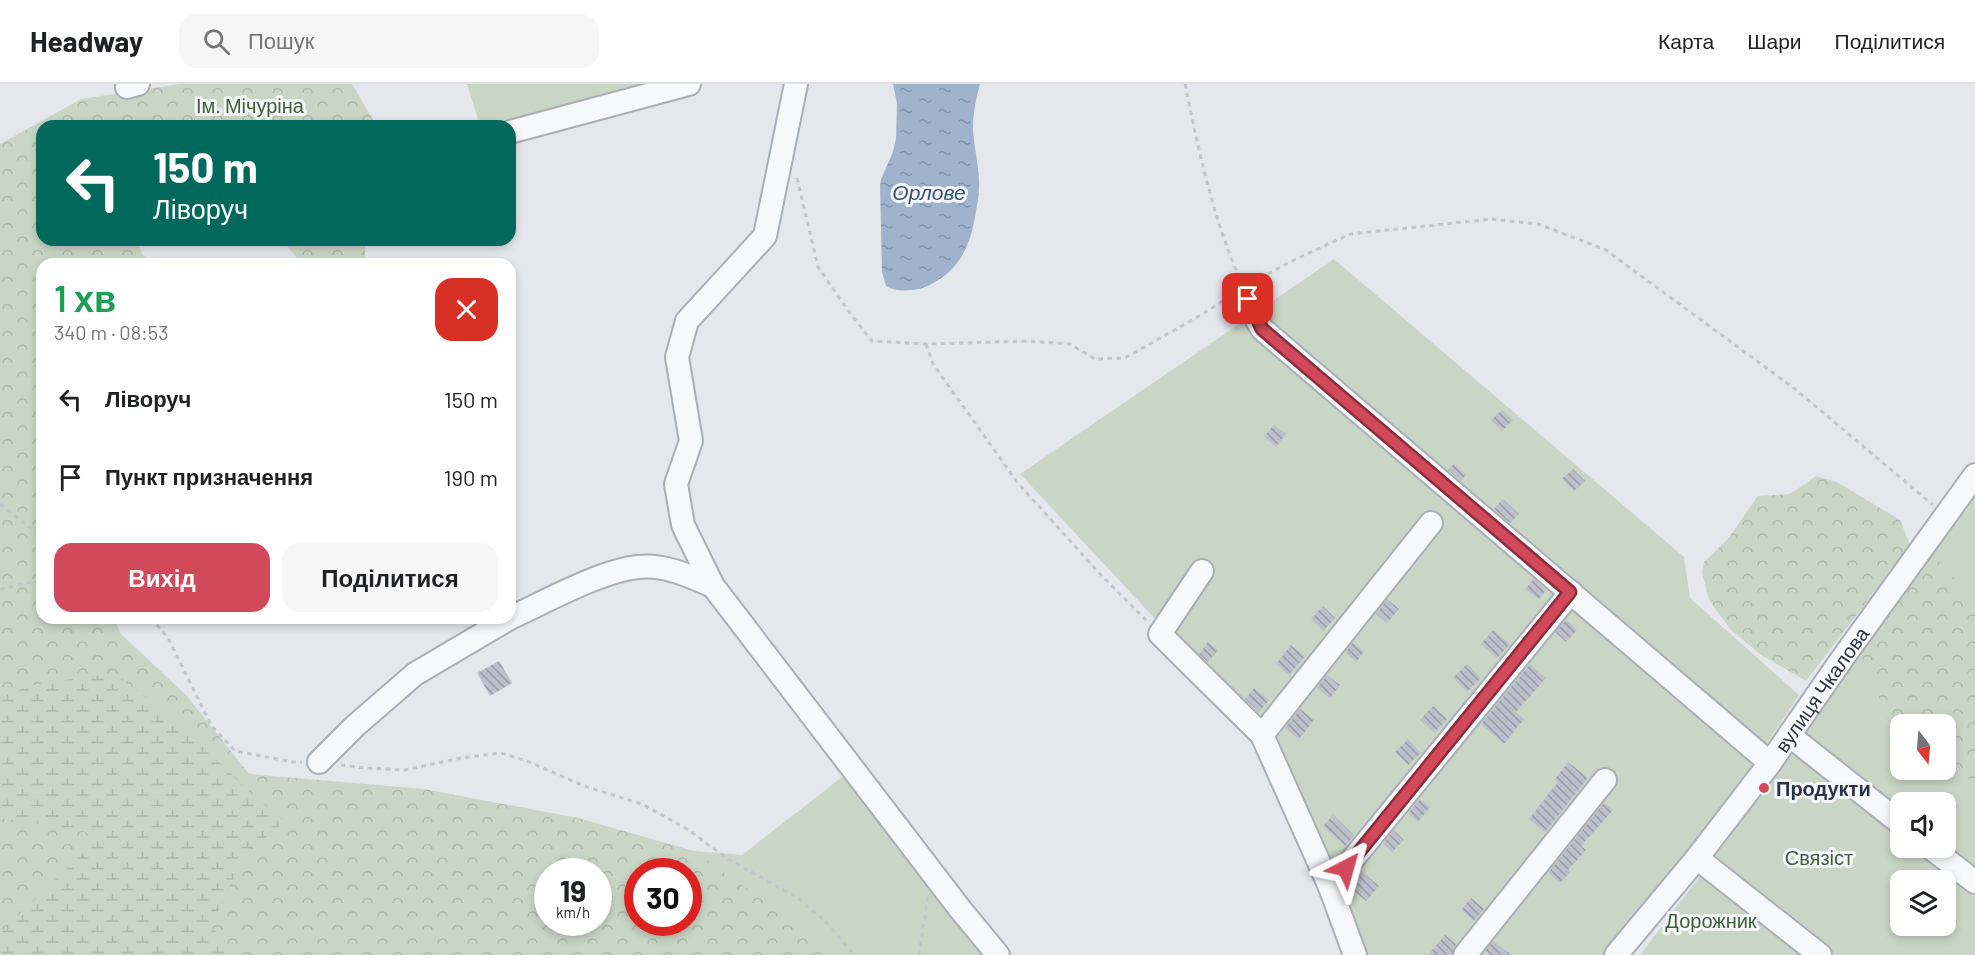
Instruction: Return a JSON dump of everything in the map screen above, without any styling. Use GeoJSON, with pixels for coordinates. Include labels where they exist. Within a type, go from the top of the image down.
{"type":"FeatureCollection","features":[{"type":"Feature","properties":{"kind":"street"},"geometry":{"type":"LineString","coordinates":[[516,130],[689,84]]}},
{"type":"Feature","properties":{"kind":"street"},"geometry":{"type":"LineString","coordinates":[[796,84],[765,236],[687,321],[677,357],[691,441],[676,484],[683,525],[713,586],[960,909],[998,955]]}},
{"type":"Feature","properties":{"kind":"street"},"geometry":{"type":"LineString","coordinates":[[1244,287],[1252,311],[1262,329],[1770,763]]}},
{"type":"Feature","properties":{"kind":"street","name":"вулиця Чкалова"},"geometry":{"type":"LineString","coordinates":[[1616,955],[1697,858],[1770,763],[1975,475]]}},
{"type":"Feature","properties":{"kind":"street"},"geometry":{"type":"LineString","coordinates":[[1262,735],[1431,523]]}},
{"type":"Feature","properties":{"kind":"street"},"geometry":{"type":"LineString","coordinates":[[516,615],[600,577],[638,567],[674,570],[713,586]]}},
{"type":"Feature","properties":{"kind":"street"},"geometry":{"type":"LineString","coordinates":[[1202,571],[1160,634],[1262,735],[1330,887],[1355,955]]}},
{"type":"Feature","properties":{"kind":"street"},"geometry":{"type":"LineString","coordinates":[[1330,887],[1570,592]]}},
{"type":"Feature","properties":{"kind":"street"},"geometry":{"type":"LineString","coordinates":[[319,762],[355,726],[415,674],[500,624]]}},
{"type":"Feature","properties":{"kind":"street"},"geometry":{"type":"LineString","coordinates":[[1789,735],[1890,815]]}},
{"type":"Feature","properties":{"kind":"street"},"geometry":{"type":"LineString","coordinates":[[1465,955],[1605,780]]}},
{"type":"Feature","properties":{"kind":"street"},"geometry":{"type":"LineString","coordinates":[[1697,858],[1820,955]]}},
{"type":"Feature","properties":{"kind":"street"},"geometry":{"type":"LineString","coordinates":[[1944,858],[1975,882]]}},
{"type":"Feature","properties":{"kind":"path"},"geometry":{"type":"LineString","coordinates":[[1185,84],[1204,174],[1224,239],[1244,287]]}},
{"type":"Feature","properties":{"kind":"path"},"geometry":{"type":"LineString","coordinates":[[795,172],[818,267],[872,341],[926,344],[1028,341],[1070,344],[1095,359],[1125,358],[1201,315],[1244,287],[1350,234],[1492,219],[1538,224],[1606,250],[1795,389],[1946,516]]}},
{"type":"Feature","properties":{"kind":"path"},"geometry":{"type":"LineString","coordinates":[[926,344],[933,364],[1017,482],[1099,573],[1160,634]]}},
{"type":"Feature","properties":{"kind":"path"},"geometry":{"type":"LineString","coordinates":[[0,504],[36,532]]}},
{"type":"Feature","properties":{"kind":"path"},"geometry":{"type":"LineString","coordinates":[[0,589],[36,581]]}},
{"type":"Feature","properties":{"kind":"path"},"geometry":{"type":"LineString","coordinates":[[156,624],[168,638],[211,725],[235,751],[293,762],[319,762],[404,770],[461,758],[501,753],[527,761],[584,786],[642,804],[687,829],[728,859],[798,898],[828,924],[854,955]]}},
{"type":"Feature","properties":{"kind":"path"},"geometry":{"type":"LineString","coordinates":[[919,955],[928,892]]}},
{"type":"Feature","properties":{"kind":"green space","name":"Ім. Мічуріна"},"geometry":{"type":"Polygon","coordinates":[[[180,84],[352,84],[373,120],[43,120],[81,99],[180,84]]]}},
{"type":"Feature","properties":{"kind":"green space"},"geometry":{"type":"Polygon","coordinates":[[[467,84],[666,84],[516,122],[516,120],[478,120],[467,84]]]}},
{"type":"Feature","properties":{"kind":"green space"},"geometry":{"type":"Polygon","coordinates":[[[36,124],[36,246],[139,246],[146,258],[36,258],[36,624],[117,624],[120,633],[187,696],[249,774],[424,789],[578,818],[694,851],[815,937],[826,955],[0,955],[0,144],[36,124]]]}},
{"type":"Feature","properties":{"kind":"green space"},"geometry":{"type":"Polygon","coordinates":[[[287,246],[365,246],[365,258],[297,258],[287,246]]]}},
{"type":"Feature","properties":{"kind":"green space"},"geometry":{"type":"Polygon","coordinates":[[[1334,259],[1684,557],[1690,598],[1799,695],[1753,764],[1608,955],[1359,955],[1268,736],[1020,474],[1334,259]]]}},
{"type":"Feature","properties":{"kind":"green space"},"geometry":{"type":"Polygon","coordinates":[[[1816,476],[1837,482],[1900,520],[1910,545],[1806,681],[1761,655],[1731,630],[1709,600],[1702,572],[1704,562],[1727,540],[1758,496],[1790,494],[1816,476]]]}},
{"type":"Feature","properties":{"kind":"green space","name":"Связіст"},"geometry":{"type":"Polygon","coordinates":[[[1975,491],[1975,955],[1640,955],[1732,834],[1975,491]]]}},
{"type":"Feature","properties":{"kind":"green space"},"geometry":{"type":"Polygon","coordinates":[[[1932,562],[1941,562],[1975,602],[1975,782],[1956,773],[1956,714],[1890,714],[1890,722],[1879,698],[1878,687],[1856,665],[1859,656],[1917,574],[1932,562]]]}},
{"type":"Feature","properties":{"kind":"green space"},"geometry":{"type":"Polygon","coordinates":[[[114,673],[167,713],[252,794],[285,822],[246,852],[211,926],[234,955],[0,955],[0,933],[101,835],[0,818],[0,697],[33,685],[114,673]]]}},
{"type":"Feature","properties":{"kind":"green space"},"geometry":{"type":"Polygon","coordinates":[[[860,763],[1007,955],[825,955],[694,851],[742,855],[860,763]]]}},
{"type":"Feature","properties":{"kind":"water","name":"Орлове"},"geometry":{"type":"Polygon","coordinates":[[[893,84],[980,84],[973,129],[979,191],[971,234],[963,254],[950,271],[930,285],[914,290],[896,290],[886,286],[882,272],[880,186],[896,138],[897,103],[893,84]]]}},
{"type":"Feature","properties":{"kind":"building"},"geometry":{"type":"Polygon","coordinates":[[[1502,410],[1513,420],[1502,431],[1491,420],[1502,410]]]}},
{"type":"Feature","properties":{"kind":"building"},"geometry":{"type":"Polygon","coordinates":[[[1274,425],[1286,434],[1276,447],[1264,437],[1274,425]]]}},
{"type":"Feature","properties":{"kind":"building"},"geometry":{"type":"Polygon","coordinates":[[[1454,464],[1466,475],[1461,481],[1448,470],[1454,464]]]}},
{"type":"Feature","properties":{"kind":"building"},"geometry":{"type":"Polygon","coordinates":[[[1573,469],[1585,481],[1574,491],[1562,479],[1573,469]]]}},
{"type":"Feature","properties":{"kind":"building"},"geometry":{"type":"Polygon","coordinates":[[[1503,499],[1519,514],[1510,523],[1494,509],[1503,499]]]}},
{"type":"Feature","properties":{"kind":"building"},"geometry":{"type":"Polygon","coordinates":[[[1534,579],[1546,590],[1539,599],[1525,589],[1534,579]]]}},
{"type":"Feature","properties":{"kind":"building"},"geometry":{"type":"Polygon","coordinates":[[[1387,599],[1399,609],[1387,623],[1376,614],[1387,599]]]}},
{"type":"Feature","properties":{"kind":"building"},"geometry":{"type":"Polygon","coordinates":[[[1323,606],[1335,618],[1323,631],[1311,619],[1323,606]]]}},
{"type":"Feature","properties":{"kind":"building"},"geometry":{"type":"Polygon","coordinates":[[[1566,620],[1577,630],[1566,642],[1555,632],[1566,620]]]}},
{"type":"Feature","properties":{"kind":"building"},"geometry":{"type":"Polygon","coordinates":[[[1493,630],[1510,644],[1497,658],[1481,644],[1493,630]]]}},
{"type":"Feature","properties":{"kind":"building"},"geometry":{"type":"Polygon","coordinates":[[[1208,642],[1218,650],[1208,662],[1199,654],[1208,642]]]}},
{"type":"Feature","properties":{"kind":"building"},"geometry":{"type":"Polygon","coordinates":[[[1353,643],[1364,652],[1356,662],[1345,652],[1353,643]]]}},
{"type":"Feature","properties":{"kind":"building"},"geometry":{"type":"Polygon","coordinates":[[[1291,645],[1305,656],[1289,675],[1276,664],[1291,645]]]}},
{"type":"Feature","properties":{"kind":"building"},"geometry":{"type":"Polygon","coordinates":[[[499,661],[512,683],[490,696],[477,673],[499,661]]]}},
{"type":"Feature","properties":{"kind":"building"},"geometry":{"type":"Polygon","coordinates":[[[1467,664],[1481,678],[1467,692],[1453,678],[1467,664]]]}},
{"type":"Feature","properties":{"kind":"building"},"geometry":{"type":"Polygon","coordinates":[[[1530,664],[1546,678],[1516,712],[1524,719],[1504,744],[1481,724],[1530,664]]]}},
{"type":"Feature","properties":{"kind":"building"},"geometry":{"type":"Polygon","coordinates":[[[1327,675],[1340,685],[1330,698],[1317,688],[1327,675]]]}},
{"type":"Feature","properties":{"kind":"building"},"geometry":{"type":"Polygon","coordinates":[[[1254,688],[1269,700],[1259,712],[1245,699],[1254,688]]]}},
{"type":"Feature","properties":{"kind":"building"},"geometry":{"type":"Polygon","coordinates":[[[1433,706],[1447,719],[1434,733],[1420,720],[1433,706]]]}},
{"type":"Feature","properties":{"kind":"building"},"geometry":{"type":"Polygon","coordinates":[[[1300,709],[1314,720],[1299,739],[1285,728],[1300,709]]]}},
{"type":"Feature","properties":{"kind":"building"},"geometry":{"type":"Polygon","coordinates":[[[1408,739],[1421,753],[1408,765],[1395,752],[1408,739]]]}},
{"type":"Feature","properties":{"kind":"building"},"geometry":{"type":"Polygon","coordinates":[[[1568,762],[1588,778],[1545,832],[1529,819],[1558,782],[1554,780],[1568,762]]]}},
{"type":"Feature","properties":{"kind":"building"},"geometry":{"type":"Polygon","coordinates":[[[1420,799],[1430,807],[1418,822],[1408,813],[1420,799]]]}},
{"type":"Feature","properties":{"kind":"building"},"geometry":{"type":"Polygon","coordinates":[[[1604,803],[1613,810],[1581,846],[1586,850],[1560,883],[1548,873],[1604,803]]]}},
{"type":"Feature","properties":{"kind":"building"},"geometry":{"type":"Polygon","coordinates":[[[1333,815],[1354,835],[1345,846],[1323,826],[1333,815]]]}},
{"type":"Feature","properties":{"kind":"building"},"geometry":{"type":"Polygon","coordinates":[[[1394,830],[1404,840],[1392,852],[1383,844],[1394,830]]]}},
{"type":"Feature","properties":{"kind":"building"},"geometry":{"type":"Polygon","coordinates":[[[1361,871],[1379,886],[1366,901],[1348,886],[1361,871]]]}},
{"type":"Feature","properties":{"kind":"building"},"geometry":{"type":"Polygon","coordinates":[[[1471,898],[1484,909],[1474,921],[1461,910],[1471,898]]]}},
{"type":"Feature","properties":{"kind":"building"},"geometry":{"type":"Polygon","coordinates":[[[1445,935],[1456,944],[1452,955],[1428,955],[1445,935]]]}},
{"type":"Feature","properties":{"kind":"building"},"geometry":{"type":"Polygon","coordinates":[[[1493,941],[1511,955],[1491,955],[1485,951],[1493,941]]]}},
{"type":"Feature","properties":{"kind":"place","name":"Продукти"},"geometry":{"type":"Point","coordinates":[1764,788]}},
{"type":"Feature","properties":{"kind":"route"},"geometry":{"type":"LineString","coordinates":[[1248,299],[1262,329],[1570,592],[1346,868]]}},
{"type":"Feature","properties":{"kind":"park label","name":"Дорожник"},"geometry":{"type":"Point","coordinates":[1711,920]}}]}
